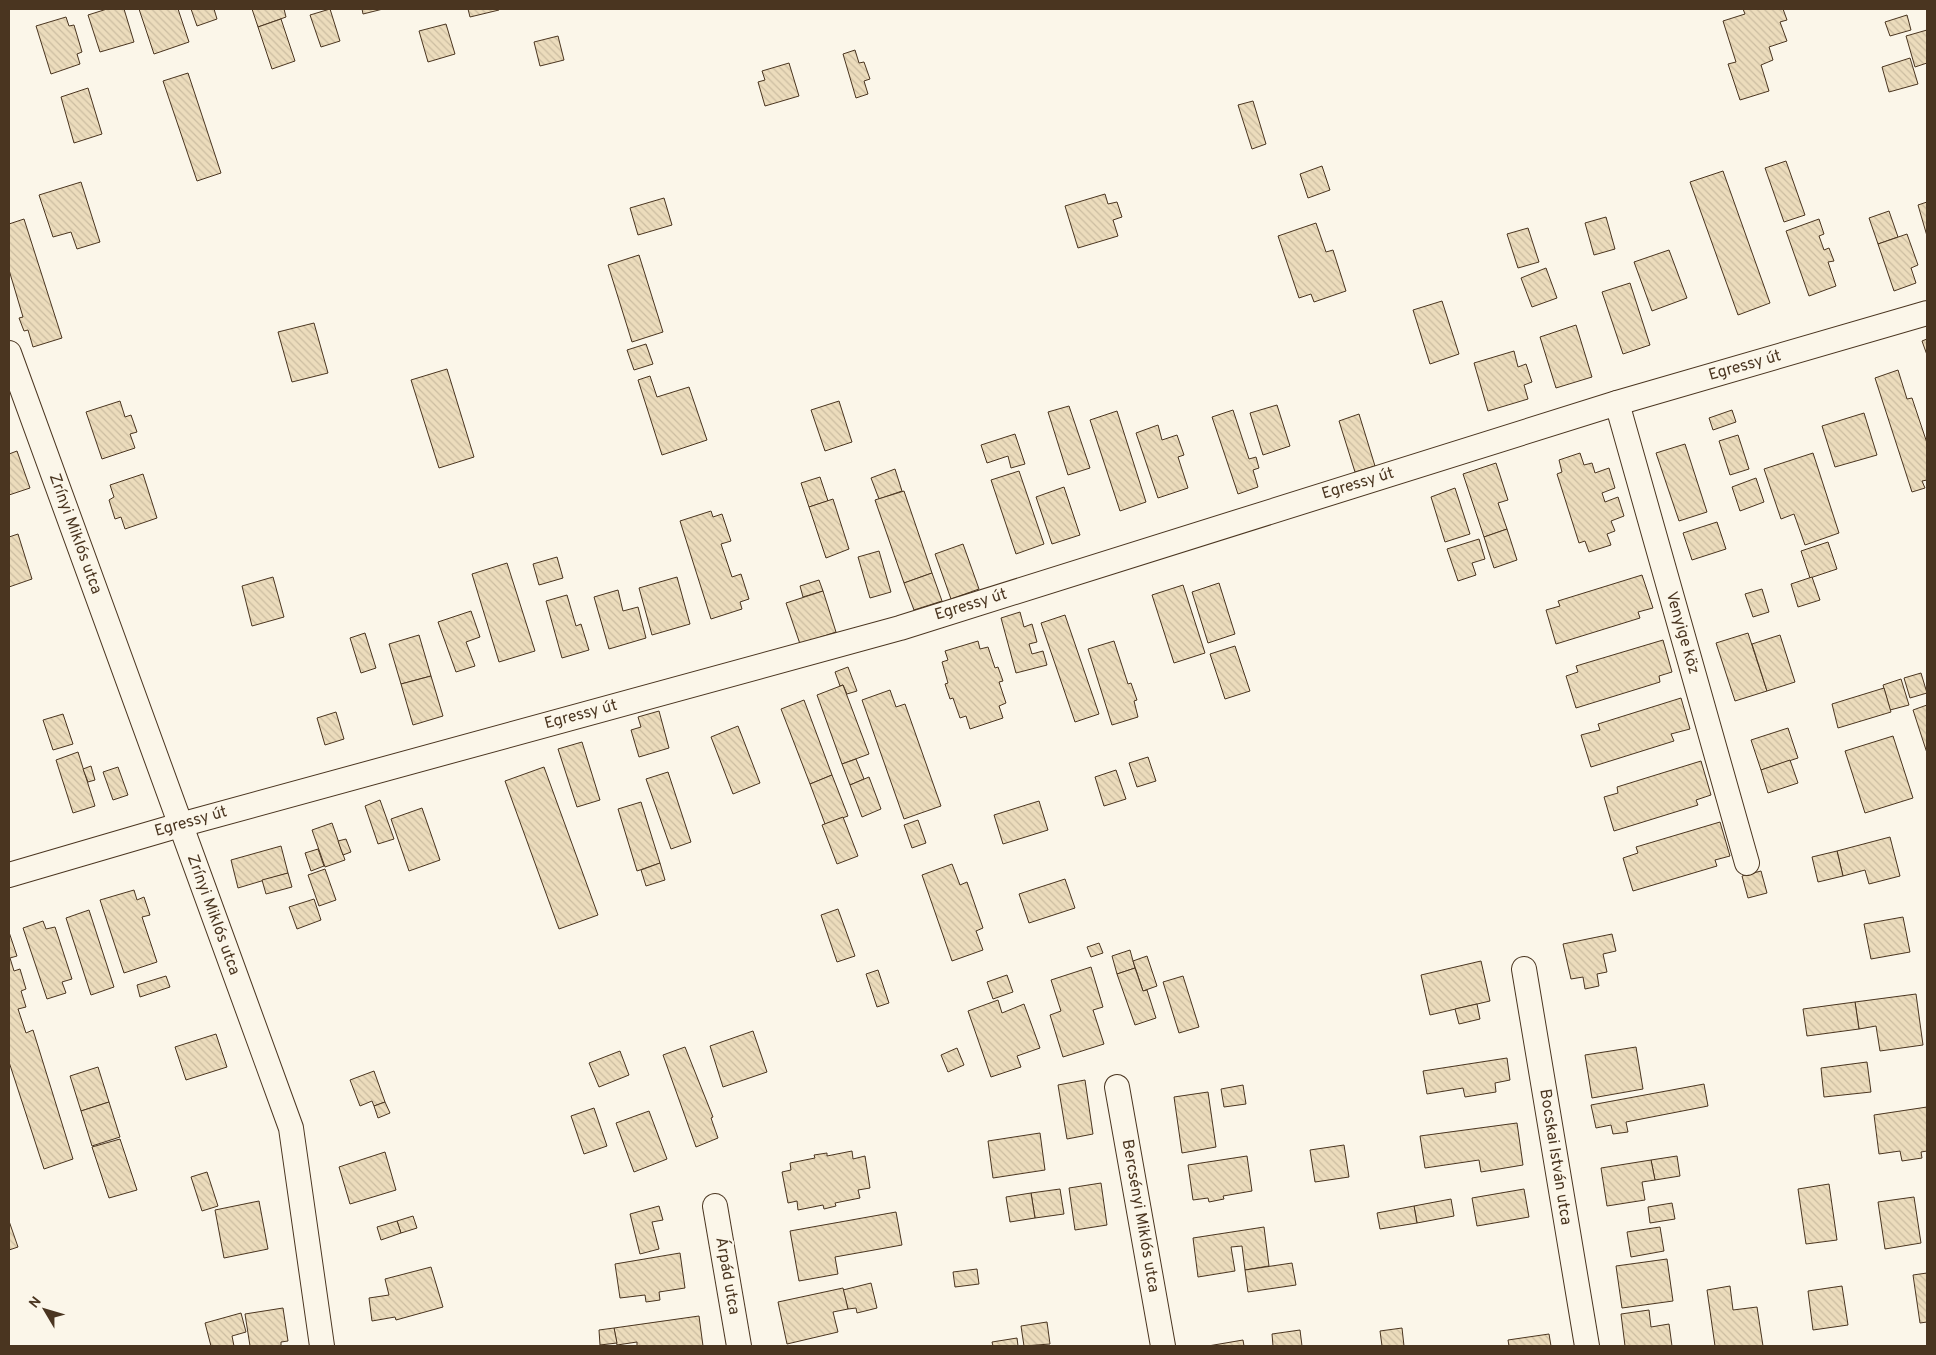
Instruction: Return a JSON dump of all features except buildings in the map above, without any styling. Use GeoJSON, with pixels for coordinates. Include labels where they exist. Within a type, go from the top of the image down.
{"type":"FeatureCollection","features":[{"type":"Feature","properties":{"kind":"street","name":"Egressy út"},"geometry":{"type":"LineString","coordinates":[[9,875],[180,825],[900,628],[1618,403],[1927,313]]}},
{"type":"Feature","properties":{"kind":"street","name":"Zrínyi Miklós utca"},"geometry":{"type":"LineString","coordinates":[[9,353],[291,1128],[322,1346]]}},
{"type":"Feature","properties":{"kind":"street","name":"Venyige köz"},"geometry":{"type":"LineString","coordinates":[[1618,403],[1747,863]]}},
{"type":"Feature","properties":{"kind":"street","name":"Bocskai István utca"},"geometry":{"type":"LineString","coordinates":[[1524,969],[1587,1346]]}},
{"type":"Feature","properties":{"kind":"street","name":"Bercsényi Miklós utca"},"geometry":{"type":"LineString","coordinates":[[1117,1087],[1163,1346]]}},
{"type":"Feature","properties":{"kind":"street","name":"Árpád utca"},"geometry":{"type":"LineString","coordinates":[[715,1206],[739,1346]]}}]}
